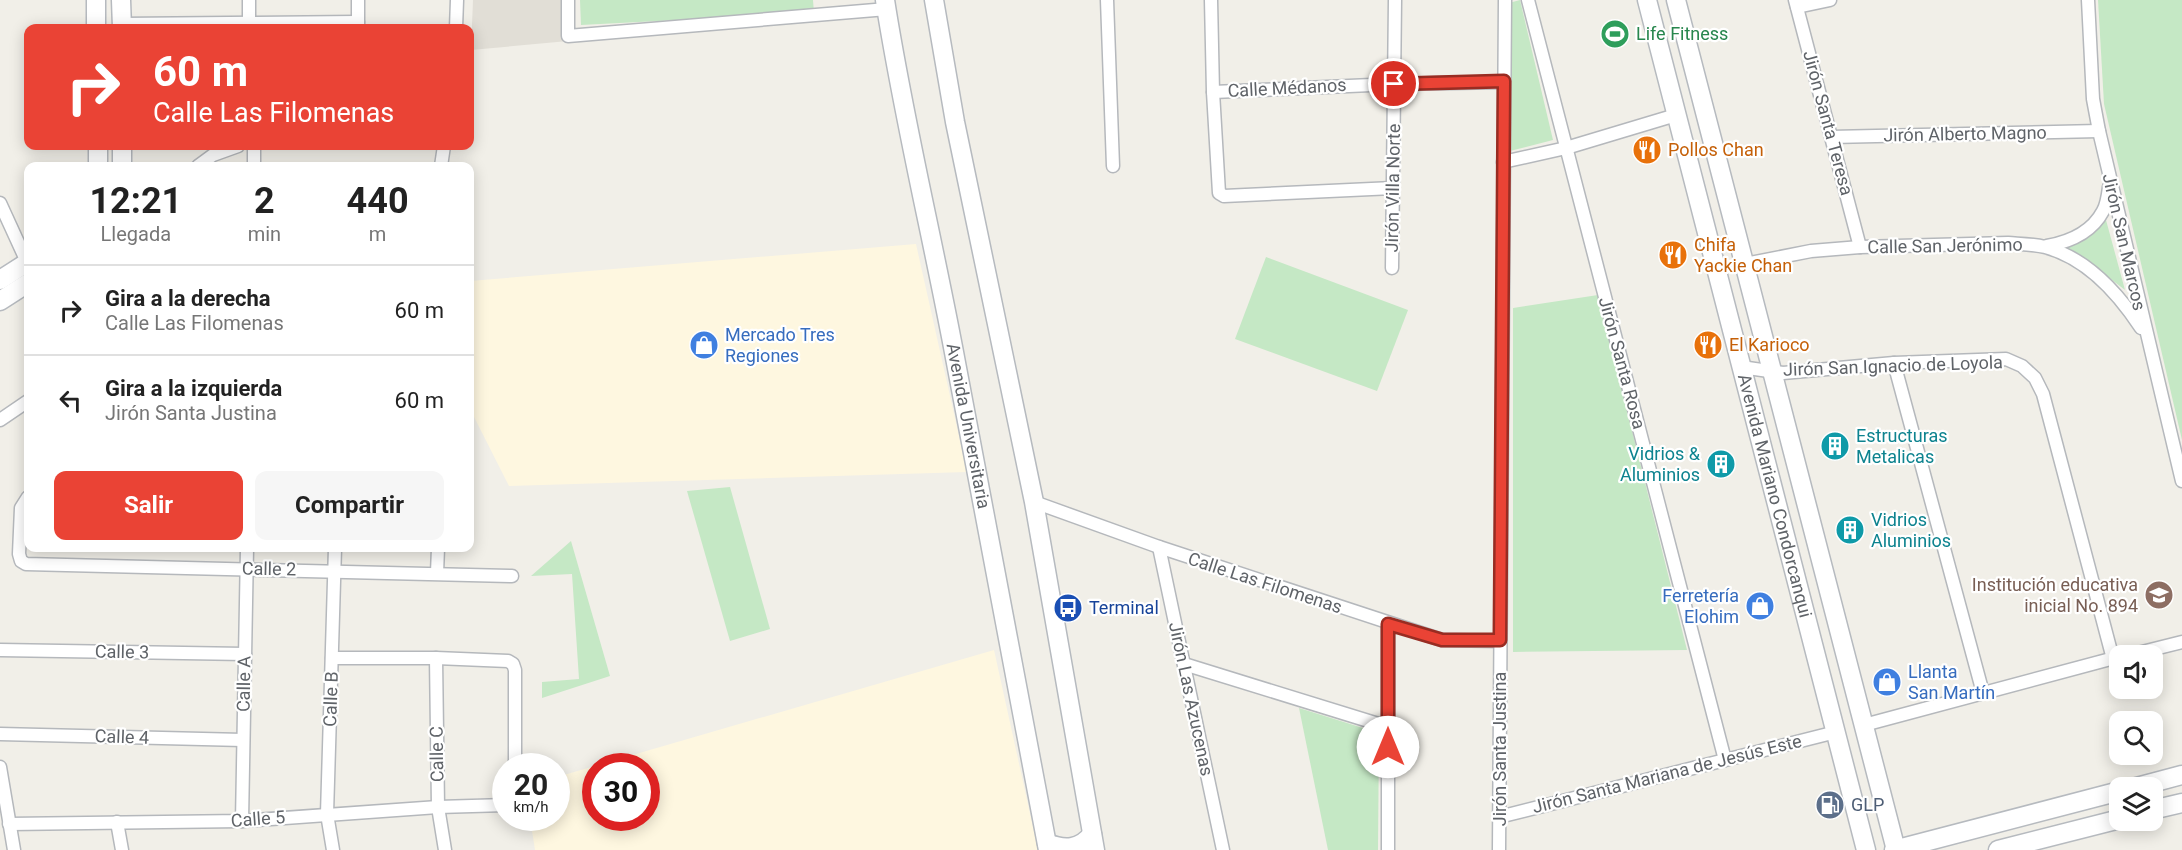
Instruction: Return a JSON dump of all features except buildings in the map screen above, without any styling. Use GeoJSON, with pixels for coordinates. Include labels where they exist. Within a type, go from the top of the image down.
{"type":"FeatureCollection","features":[{"type":"Feature","properties":{"kind":"main road"},"geometry":{"type":"LineString","coordinates":[[96,0],[96,24]]}},
{"type":"Feature","properties":{"kind":"main road"},"geometry":{"type":"LineString","coordinates":[[121,0],[122,24]]}},
{"type":"Feature","properties":{"kind":"main road"},"geometry":{"type":"LineString","coordinates":[[934,0],[955,122],[1034,502],[1093,842],[1071,849],[1047,847]]}},
{"type":"Feature","properties":{"kind":"main road","name":"Avenida Mariano Condorcanqui"},"geometry":{"type":"LineString","coordinates":[[1647,0],[1866,850]]}},
{"type":"Feature","properties":{"kind":"main road","name":"Avenida Mariano Condorcanqui"},"geometry":{"type":"LineString","coordinates":[[1676,0],[1895,850]]}},
{"type":"Feature","properties":{"kind":"main road","name":"Avenida Universitaria"},"geometry":{"type":"LineString","coordinates":[[886,4],[903,104],[980,480],[1047,847]]}},
{"type":"Feature","properties":{"kind":"main road"},"geometry":{"type":"LineString","coordinates":[[0,280],[24,265]]}},
{"type":"Feature","properties":{"kind":"main road"},"geometry":{"type":"LineString","coordinates":[[0,302],[24,286]]}},
{"type":"Feature","properties":{"kind":"main road"},"geometry":{"type":"LineString","coordinates":[[1842,755],[1869,748]]}},
{"type":"Feature","properties":{"kind":"main road"},"geometry":{"type":"LineString","coordinates":[[2163,780],[2182,775]]}},
{"type":"Feature","properties":{"kind":"main road"},"geometry":{"type":"LineString","coordinates":[[1895,850],[1932,845],[2109,794]]}},
{"type":"Feature","properties":{"kind":"main road"},"geometry":{"type":"LineString","coordinates":[[2163,807],[2182,803]]}},
{"type":"Feature","properties":{"kind":"main road"},"geometry":{"type":"LineString","coordinates":[[1998,850],[2109,822]]}},
{"type":"Feature","properties":{"kind":"street"},"geometry":{"type":"LineString","coordinates":[[249,0],[249,22]]}},
{"type":"Feature","properties":{"kind":"street"},"geometry":{"type":"LineString","coordinates":[[358,0],[358,24]]}},
{"type":"Feature","properties":{"kind":"street"},"geometry":{"type":"LineString","coordinates":[[456,24],[457,0]]}},
{"type":"Feature","properties":{"kind":"street"},"geometry":{"type":"LineString","coordinates":[[568,0],[568,36],[886,4]]}},
{"type":"Feature","properties":{"kind":"street"},"geometry":{"type":"LineString","coordinates":[[1107,0],[1113,166]]}},
{"type":"Feature","properties":{"kind":"street"},"geometry":{"type":"LineString","coordinates":[[1211,0],[1213,92],[1219,193],[1224,196],[1393,188]]}},
{"type":"Feature","properties":{"kind":"street","name":"Jirón Villa Norte"},"geometry":{"type":"LineString","coordinates":[[1392,268],[1395,0]]}},
{"type":"Feature","properties":{"kind":"street","name":"Jirón Santa Justina"},"geometry":{"type":"LineString","coordinates":[[1499,850],[1504,0]]}},
{"type":"Feature","properties":{"kind":"street","name":"Jirón Santa Rosa"},"geometry":{"type":"LineString","coordinates":[[1528,0],[1725,760]]}},
{"type":"Feature","properties":{"kind":"street"},"geometry":{"type":"LineString","coordinates":[[1796,4],[1830,0]]}},
{"type":"Feature","properties":{"kind":"street","name":"Jirón San Marcos"},"geometry":{"type":"LineString","coordinates":[[2088,0],[2093,99],[2099,131],[2182,481]]}},
{"type":"Feature","properties":{"kind":"street","name":"Jirón Santa Teresa"},"geometry":{"type":"LineString","coordinates":[[1796,4],[1860,247]]}},
{"type":"Feature","properties":{"kind":"street"},"geometry":{"type":"LineString","coordinates":[[186,24],[249,22],[322,24]]}},
{"type":"Feature","properties":{"kind":"street","name":"Calle Médanos"},"geometry":{"type":"LineString","coordinates":[[1213,92],[1504,81]]}},
{"type":"Feature","properties":{"kind":"street"},"geometry":{"type":"LineString","coordinates":[[1503,162],[1566,148],[1676,115]]}},
{"type":"Feature","properties":{"kind":"street","name":"Jirón Alberto Magno"},"geometry":{"type":"LineString","coordinates":[[1831,137],[2099,131]]}},
{"type":"Feature","properties":{"kind":"street"},"geometry":{"type":"LineString","coordinates":[[203,162],[213,155],[227,150]]}},
{"type":"Feature","properties":{"kind":"street"},"geometry":{"type":"LineString","coordinates":[[2044,247],[2078,236],[2095,223],[2104,210],[2110,183]]}},
{"type":"Feature","properties":{"kind":"street"},"geometry":{"type":"LineString","coordinates":[[0,203],[24,254]]}},
{"type":"Feature","properties":{"kind":"street","name":"Calle San Jerónimo"},"geometry":{"type":"LineString","coordinates":[[1744,264],[1811,251],[1860,247],[2007,243],[2044,247],[2061,252],[2100,279],[2122,302],[2146,336]]}},
{"type":"Feature","properties":{"kind":"street","name":"Jirón San Ignacio de Loyola"},"geometry":{"type":"LineString","coordinates":[[1741,367],[1784,373],[1894,363],[2006,359],[2022,366],[2035,378],[2043,394],[2112,645]]}},
{"type":"Feature","properties":{"kind":"street"},"geometry":{"type":"LineString","coordinates":[[1894,363],[1983,693]]}},
{"type":"Feature","properties":{"kind":"street"},"geometry":{"type":"LineString","coordinates":[[1,419],[24,403]]}},
{"type":"Feature","properties":{"kind":"street","name":"Calle Las Filomenas"},"geometry":{"type":"LineString","coordinates":[[1034,502],[1159,547],[1442,640],[1500,640]]}},
{"type":"Feature","properties":{"kind":"street","name":"Calle 2"},"geometry":{"type":"LineString","coordinates":[[24,503],[21,508],[19,555],[21,561],[26,564],[512,576]]}},
{"type":"Feature","properties":{"kind":"street","name":"Jirón Las Azucenas"},"geometry":{"type":"LineString","coordinates":[[1159,547],[1223,850]]}},
{"type":"Feature","properties":{"kind":"street","name":"Calle A"},"geometry":{"type":"LineString","coordinates":[[242,821],[247,552]]}},
{"type":"Feature","properties":{"kind":"street","name":"Calle B"},"geometry":{"type":"LineString","coordinates":[[333,850],[327,814],[335,552]]}},
{"type":"Feature","properties":{"kind":"street"},"geometry":{"type":"LineString","coordinates":[[438,552],[438,573]]}},
{"type":"Feature","properties":{"kind":"street"},"geometry":{"type":"LineString","coordinates":[[1388,624],[1388,850]]}},
{"type":"Feature","properties":{"kind":"street"},"geometry":{"type":"LineString","coordinates":[[2163,647],[2182,642]]}},
{"type":"Feature","properties":{"kind":"street","name":"Calle 3"},"geometry":{"type":"LineString","coordinates":[[0,650],[245,654]]}},
{"type":"Feature","properties":{"kind":"street"},"geometry":{"type":"LineString","coordinates":[[332,658],[508,661],[513,664],[515,670],[515,753]]}},
{"type":"Feature","properties":{"kind":"street","name":"Calle C"},"geometry":{"type":"LineString","coordinates":[[436,658],[438,807],[445,850]]}},
{"type":"Feature","properties":{"kind":"street"},"geometry":{"type":"LineString","coordinates":[[1864,725],[2109,660]]}},
{"type":"Feature","properties":{"kind":"street"},"geometry":{"type":"LineString","coordinates":[[1184,664],[1388,727]]}},
{"type":"Feature","properties":{"kind":"street","name":"Jirón Santa Mariana de Jesús Este"},"geometry":{"type":"LineString","coordinates":[[1499,817],[1836,732]]}},
{"type":"Feature","properties":{"kind":"street","name":"Calle 4"},"geometry":{"type":"LineString","coordinates":[[0,734],[243,740]]}},
{"type":"Feature","properties":{"kind":"street"},"geometry":{"type":"LineString","coordinates":[[0,767],[14,850]]}},
{"type":"Feature","properties":{"kind":"street","name":"Calle 5"},"geometry":{"type":"LineString","coordinates":[[9,825],[242,821],[492,805]]}},
{"type":"Feature","properties":{"kind":"street"},"geometry":{"type":"LineString","coordinates":[[117,822],[123,850]]}},
{"type":"Feature","properties":{"kind":"shaded area"},"geometry":{"type":"Polygon","coordinates":[[[473,0],[566,0],[568,41],[474,50],[474,24],[472,24],[473,0]]]}},
{"type":"Feature","properties":{"kind":"shaded area","name":"Mercado Tres Regiones"},"geometry":{"type":"Polygon","coordinates":[[[916,244],[967,472],[509,486],[474,417],[474,281],[916,244]]]}},
{"type":"Feature","properties":{"kind":"shaded area"},"geometry":{"type":"Polygon","coordinates":[[[994,650],[1038,850],[535,850],[532,831],[570,831],[570,773],[582,770],[582,831],[660,831],[660,753],[640,753],[994,650]]]}},
{"type":"Feature","properties":{"kind":"green space"},"geometry":{"type":"Polygon","coordinates":[[[580,0],[813,0],[814,13],[581,25],[580,0]]]}},
{"type":"Feature","properties":{"kind":"green space"},"geometry":{"type":"Polygon","coordinates":[[[1520,0],[1553,140],[1510,151],[1509,3],[1520,0]]]}},
{"type":"Feature","properties":{"kind":"green space"},"geometry":{"type":"Polygon","coordinates":[[[2098,0],[2182,0],[2182,440],[2104,104],[2098,0]]]}},
{"type":"Feature","properties":{"kind":"green space"},"geometry":{"type":"Polygon","coordinates":[[[2106,220],[2125,290],[2090,263],[2062,247],[2079,241],[2106,220]]]}},
{"type":"Feature","properties":{"kind":"green space"},"geometry":{"type":"Polygon","coordinates":[[[1266,257],[1408,310],[1377,391],[1235,339],[1266,257]]]}},
{"type":"Feature","properties":{"kind":"green space"},"geometry":{"type":"Polygon","coordinates":[[[1598,295],[1687,650],[1513,652],[1513,308],[1598,295]]]}},
{"type":"Feature","properties":{"kind":"green space"},"geometry":{"type":"Polygon","coordinates":[[[730,487],[770,629],[730,641],[687,491],[730,487]]]}},
{"type":"Feature","properties":{"kind":"green space"},"geometry":{"type":"Polygon","coordinates":[[[571,541],[610,676],[542,698],[542,682],[579,679],[572,574],[531,576],[571,541]]]}},
{"type":"Feature","properties":{"kind":"green space"},"geometry":{"type":"Polygon","coordinates":[[[1299,708],[1379,733],[1378,850],[1328,850],[1299,708]]]}},
{"type":"Feature","properties":{"kind":"place","name":"Life Fitness"},"geometry":{"type":"Point","coordinates":[1615,34]}},
{"type":"Feature","properties":{"kind":"place","name":"Pollos Chan"},"geometry":{"type":"Point","coordinates":[1647,150]}},
{"type":"Feature","properties":{"kind":"place","name":"Chifa Yackie Chan"},"geometry":{"type":"Point","coordinates":[1673,255]}},
{"type":"Feature","properties":{"kind":"place","name":"Mercado Tres Regiones"},"geometry":{"type":"Point","coordinates":[704,345]}},
{"type":"Feature","properties":{"kind":"place","name":"El Karioco"},"geometry":{"type":"Point","coordinates":[1708,345]}},
{"type":"Feature","properties":{"kind":"place","name":"Estructuras Metalicas"},"geometry":{"type":"Point","coordinates":[1835,446]}},
{"type":"Feature","properties":{"kind":"place","name":"Vidrios & Aluminios"},"geometry":{"type":"Point","coordinates":[1721,464]}},
{"type":"Feature","properties":{"kind":"place","name":"Vidrios Aluminios"},"geometry":{"type":"Point","coordinates":[1850,530]}},
{"type":"Feature","properties":{"kind":"place","name":"Institución educativa inicial No. 894"},"geometry":{"type":"Point","coordinates":[2159,595]}},
{"type":"Feature","properties":{"kind":"place","name":"Ferretería Elohim"},"geometry":{"type":"Point","coordinates":[1760,606]}},
{"type":"Feature","properties":{"kind":"place","name":"Terminal"},"geometry":{"type":"Point","coordinates":[1068,608]}},
{"type":"Feature","properties":{"kind":"place","name":"Llanta San Martín"},"geometry":{"type":"Point","coordinates":[1887,682]}},
{"type":"Feature","properties":{"kind":"place","name":"GLP"},"geometry":{"type":"Point","coordinates":[1830,805]}},
{"type":"Feature","properties":{"kind":"route"},"geometry":{"type":"LineString","coordinates":[[1388,747],[1388,624],[1442,640],[1500,640],[1504,81],[1394,84]]}}]}
